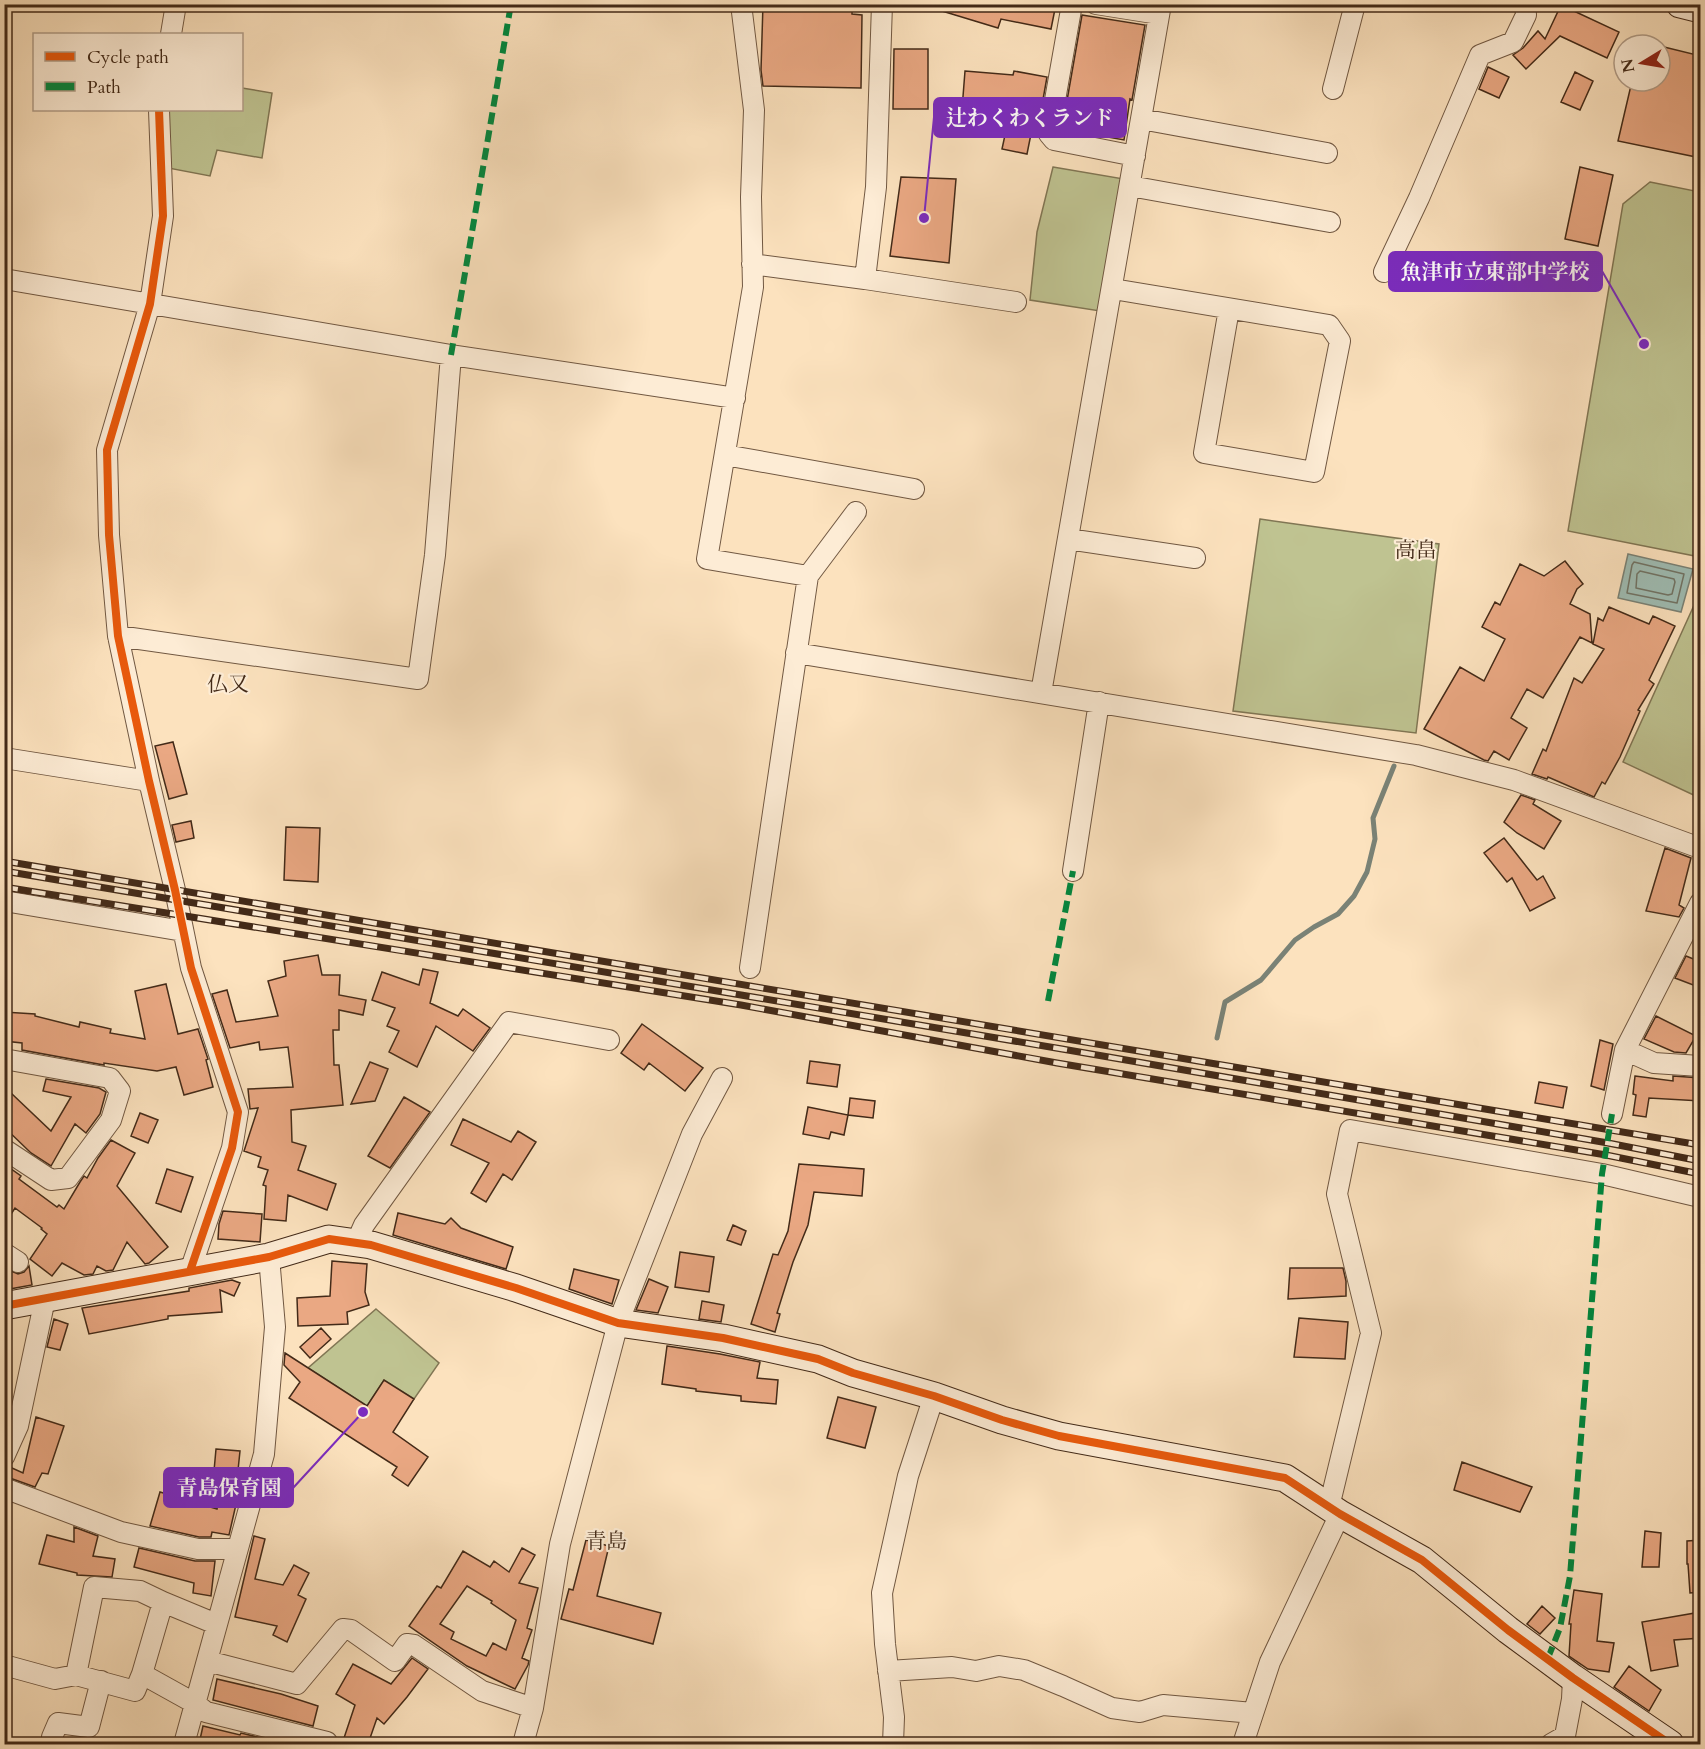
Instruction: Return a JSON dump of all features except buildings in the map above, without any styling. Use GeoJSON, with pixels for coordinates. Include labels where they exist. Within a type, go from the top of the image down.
{"type":"FeatureCollection","features":[{"type":"Feature","properties":{"kind":"street"},"geometry":{"type":"LineString","coordinates":[[171,33],[176,4]]}},
{"type":"Feature","properties":{"kind":"street"},"geometry":{"type":"LineString","coordinates":[[741,4],[754,110],[751,197],[753,287],[706,559],[808,576]]}},
{"type":"Feature","properties":{"kind":"street"},"geometry":{"type":"LineString","coordinates":[[865,279],[876,187],[882,4]]}},
{"type":"Feature","properties":{"kind":"street"},"geometry":{"type":"LineString","coordinates":[[1072,4],[1049,134],[1054,140],[1135,156]]}},
{"type":"Feature","properties":{"kind":"street"},"geometry":{"type":"LineString","coordinates":[[1041,693],[1160,9],[1096,4]]}},
{"type":"Feature","properties":{"kind":"street"},"geometry":{"type":"LineString","coordinates":[[1333,88],[1355,4]]}},
{"type":"Feature","properties":{"kind":"street"},"geometry":{"type":"LineString","coordinates":[[1384,272],[1419,198],[1480,55],[1513,42],[1526,15],[1525,4]]}},
{"type":"Feature","properties":{"kind":"street"},"geometry":{"type":"LineString","coordinates":[[1680,4],[1701,9]]}},
{"type":"Feature","properties":{"kind":"street"},"geometry":{"type":"LineString","coordinates":[[159,111],[162,216],[150,304],[107,450],[109,535],[118,636],[149,781],[191,968],[238,1112],[232,1148],[190,1271]]}},
{"type":"Feature","properties":{"kind":"street"},"geometry":{"type":"LineString","coordinates":[[1141,119],[1327,153]]}},
{"type":"Feature","properties":{"kind":"street"},"geometry":{"type":"LineString","coordinates":[[1130,186],[1330,222]]}},
{"type":"Feature","properties":{"kind":"street"},"geometry":{"type":"LineString","coordinates":[[752,264],[1016,302]]}},
{"type":"Feature","properties":{"kind":"street"},"geometry":{"type":"LineString","coordinates":[[4,279],[451,355],[735,398]]}},
{"type":"Feature","properties":{"kind":"street"},"geometry":{"type":"LineString","coordinates":[[1113,289],[1329,325],[1340,341],[1314,472],[1204,453],[1229,309]]}},
{"type":"Feature","properties":{"kind":"street"},"geometry":{"type":"LineString","coordinates":[[118,636],[418,679],[435,555],[451,355]]}},
{"type":"Feature","properties":{"kind":"street"},"geometry":{"type":"LineString","coordinates":[[725,455],[914,489]]}},
{"type":"Feature","properties":{"kind":"street"},"geometry":{"type":"LineString","coordinates":[[750,968],[808,576],[856,512]]}},
{"type":"Feature","properties":{"kind":"street"},"geometry":{"type":"LineString","coordinates":[[1068,539],[1195,558]]}},
{"type":"Feature","properties":{"kind":"street"},"geometry":{"type":"LineString","coordinates":[[796,653],[1416,755],[1514,780],[1701,848]]}},
{"type":"Feature","properties":{"kind":"street"},"geometry":{"type":"LineString","coordinates":[[1073,871],[1099,702]]}},
{"type":"Feature","properties":{"kind":"street"},"geometry":{"type":"LineString","coordinates":[[4,758],[149,781]]}},
{"type":"Feature","properties":{"kind":"street"},"geometry":{"type":"LineString","coordinates":[[4,901],[183,931]]}},
{"type":"Feature","properties":{"kind":"street"},"geometry":{"type":"LineString","coordinates":[[1612,1114],[1625,1050],[1694,935],[1701,903]]}},
{"type":"Feature","properties":{"kind":"street"},"geometry":{"type":"LineString","coordinates":[[356,1243],[364,1225],[510,1022],[609,1040]]}},
{"type":"Feature","properties":{"kind":"street"},"geometry":{"type":"LineString","coordinates":[[1625,1050],[1654,1063],[1701,1066]]}},
{"type":"Feature","properties":{"kind":"street"},"geometry":{"type":"LineString","coordinates":[[4,1059],[110,1077],[120,1090],[111,1120],[68,1178],[51,1180],[4,1149]]}},
{"type":"Feature","properties":{"kind":"street"},"geometry":{"type":"LineString","coordinates":[[523,1744],[533,1708],[560,1544],[618,1323],[692,1134],[722,1078]]}},
{"type":"Feature","properties":{"kind":"street"},"geometry":{"type":"LineString","coordinates":[[1244,1744],[1270,1662],[1335,1510],[1371,1333],[1337,1194],[1350,1130],[1602,1174],[1701,1197]]}},
{"type":"Feature","properties":{"kind":"street"},"geometry":{"type":"LineString","coordinates":[[4,1306],[269,1257],[329,1239],[371,1245],[516,1288],[618,1323],[723,1338],[818,1359],[853,1373],[934,1396],[1059,1437],[1285,1478],[1422,1560],[1573,1678],[1670,1744]]}},
{"type":"Feature","properties":{"kind":"street"},"geometry":{"type":"LineString","coordinates":[[184,1744],[264,1454],[275,1326],[269,1257]]}},
{"type":"Feature","properties":{"kind":"street"},"geometry":{"type":"LineString","coordinates":[[4,1457],[18,1426],[45,1299]]}},
{"type":"Feature","properties":{"kind":"street"},"geometry":{"type":"LineString","coordinates":[[893,1744],[894,1717],[882,1593],[908,1476],[934,1396]]}},
{"type":"Feature","properties":{"kind":"street"},"geometry":{"type":"LineString","coordinates":[[4,1488],[121,1532],[198,1550],[237,1549]]}},
{"type":"Feature","properties":{"kind":"street"},"geometry":{"type":"LineString","coordinates":[[76,1675],[94,1587],[140,1591],[216,1624]]}},
{"type":"Feature","properties":{"kind":"street"},"geometry":{"type":"LineString","coordinates":[[5,1667],[55,1679],[76,1675],[135,1691],[163,1602]]}},
{"type":"Feature","properties":{"kind":"street"},"geometry":{"type":"LineString","coordinates":[[207,1662],[297,1683],[343,1629],[351,1630],[395,1661],[406,1644],[414,1645],[482,1691],[533,1708]]}},
{"type":"Feature","properties":{"kind":"street"},"geometry":{"type":"LineString","coordinates":[[888,1671],[952,1667],[976,1671],[999,1666],[1024,1670],[1112,1708],[1140,1712],[1162,1705],[1253,1713]]}},
{"type":"Feature","properties":{"kind":"street"},"geometry":{"type":"LineString","coordinates":[[142,1674],[206,1712],[327,1742]]}},
{"type":"Feature","properties":{"kind":"street"},"geometry":{"type":"LineString","coordinates":[[1551,1744],[1565,1736],[1572,1700],[1573,1678]]}},
{"type":"Feature","properties":{"kind":"street"},"geometry":{"type":"LineString","coordinates":[[52,1744],[57,1723],[89,1727],[101,1681]]}},
{"type":"Feature","properties":{"kind":"green space"},"geometry":{"type":"Polygon","coordinates":[[[243,88],[272,93],[262,158],[217,150],[210,176],[168,168],[167,111],[243,111],[243,88]]]}},
{"type":"Feature","properties":{"kind":"green space"},"geometry":{"type":"Polygon","coordinates":[[[1053,167],[1124,179],[1100,311],[1030,300],[1037,232],[1053,167]]]}},
{"type":"Feature","properties":{"kind":"green space"},"geometry":{"type":"Polygon","coordinates":[[[1650,182],[1700,192],[1700,557],[1568,531],[1623,204],[1650,182]]]}},
{"type":"Feature","properties":{"kind":"green space"},"geometry":{"type":"Polygon","coordinates":[[[1260,519],[1439,544],[1416,733],[1233,711],[1260,519]]]}},
{"type":"Feature","properties":{"kind":"green space"},"geometry":{"type":"Polygon","coordinates":[[[1700,592],[1700,798],[1623,762],[1700,592]]]}},
{"type":"Feature","properties":{"kind":"green space"},"geometry":{"type":"Polygon","coordinates":[[[376,1309],[439,1363],[414,1399],[384,1380],[367,1406],[308,1368],[376,1309]]]}},
{"type":"Feature","properties":{"kind":"water"},"geometry":{"type":"Polygon","coordinates":[[[1628,554],[1693,569],[1681,612],[1618,598],[1628,554]]]}},
{"type":"Feature","properties":{"kind":"waterway"},"geometry":{"type":"LineString","coordinates":[[1217,1038],[1225,1002],[1261,980],[1295,940],[1338,914],[1354,896],[1367,872],[1375,839],[1373,818],[1394,766]]}},
{"type":"Feature","properties":{"kind":"railway"},"geometry":{"type":"LineString","coordinates":[[4,861],[1700,1145]]}},
{"type":"Feature","properties":{"kind":"railway"},"geometry":{"type":"LineString","coordinates":[[4,871],[1062,1049],[1608,1143],[1700,1161]]}},
{"type":"Feature","properties":{"kind":"railway"},"geometry":{"type":"LineString","coordinates":[[4,887],[741,1005],[1057,1063],[1606,1155],[1700,1174]]}},
{"type":"Feature","properties":{"kind":"marked path"},"geometry":{"type":"LineString","coordinates":[[451,355],[511,4]]}},
{"type":"Feature","properties":{"kind":"marked path"},"geometry":{"type":"LineString","coordinates":[[1048,1001],[1073,871]]}},
{"type":"Feature","properties":{"kind":"marked path"},"geometry":{"type":"LineString","coordinates":[[1548,1658],[1560,1628],[1570,1576],[1602,1174],[1612,1114]]}},
{"type":"Feature","properties":{"kind":"cycle path"},"geometry":{"type":"LineString","coordinates":[[159,111],[163,216],[150,304],[107,450],[109,535],[118,636],[149,781],[191,968],[238,1112],[232,1148],[190,1271]]}},
{"type":"Feature","properties":{"kind":"cycle path"},"geometry":{"type":"LineString","coordinates":[[4,1306],[269,1257],[329,1239],[371,1245],[516,1288],[618,1323],[723,1338],[818,1359],[853,1373],[1059,1436],[1285,1478],[1340,1514],[1422,1560],[1508,1630],[1573,1678],[1670,1744]]}},
{"type":"Feature","properties":{"kind":"place","name":"辻わくわくランド"},"geometry":{"type":"Point","coordinates":[924,218]}},
{"type":"Feature","properties":{"kind":"place","name":"魚津市立東部中学校"},"geometry":{"type":"Point","coordinates":[1644,344]}},
{"type":"Feature","properties":{"kind":"place","name":"青島保育園"},"geometry":{"type":"Point","coordinates":[363,1412]}},
{"type":"Feature","properties":{"kind":"district","name":"高畠"},"geometry":{"type":"Point","coordinates":[1416,550]}},
{"type":"Feature","properties":{"kind":"district","name":"仏又"},"geometry":{"type":"Point","coordinates":[228,684]}},
{"type":"Feature","properties":{"kind":"district","name":"青島"},"geometry":{"type":"Point","coordinates":[606,1541]}}]}
